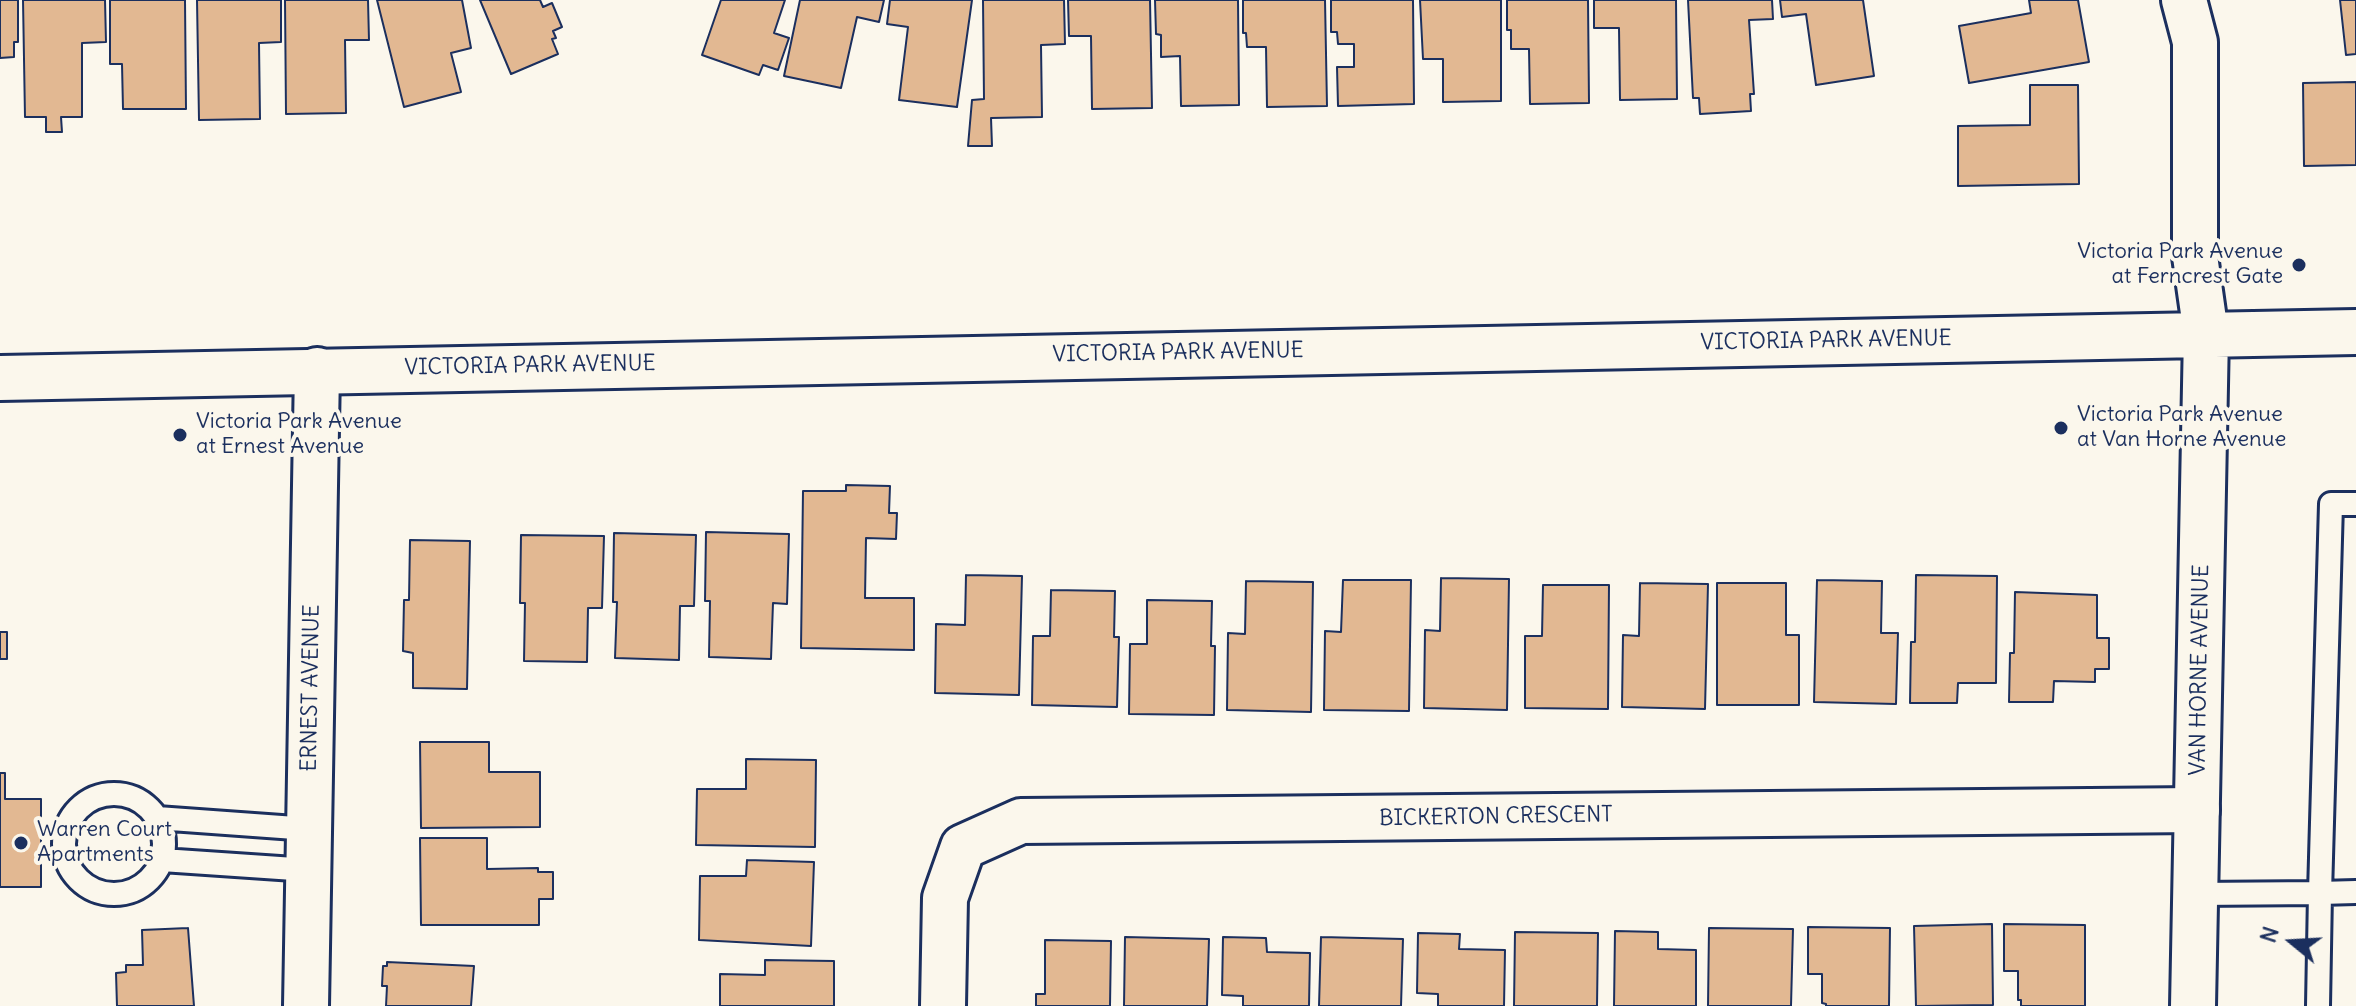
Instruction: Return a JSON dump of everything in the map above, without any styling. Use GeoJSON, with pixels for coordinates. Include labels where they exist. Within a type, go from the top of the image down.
{"type":"FeatureCollection","features":[{"type":"Feature","properties":{"kind":"street","name":"VAN HORNE AVENUE"},"geometry":{"type":"LineString","coordinates":[[2184,0],[2195,42],[2195,256],[2206,334],[2193,1006]]}},
{"type":"Feature","properties":{"kind":"street","name":"VICTORIA PARK AVENUE"},"geometry":{"type":"LineString","coordinates":[[0,378],[2356,332]]}},
{"type":"Feature","properties":{"kind":"street","name":"ERNEST AVENUE"},"geometry":{"type":"LineString","coordinates":[[306,1006],[317,370]]}},
{"type":"Feature","properties":{"kind":"street","name":"BICKERTON CRESCENT"},"geometry":{"type":"LineString","coordinates":[[943,1006],[945,898],[963,847],[1021,821],[2197,810]]}},
{"type":"Feature","properties":{"kind":"lane"},"geometry":{"type":"LineString","coordinates":[[2318,1006],[2331,504],[2356,504]]}},
{"type":"Feature","properties":{"kind":"lane"},"geometry":{"type":"LineString","coordinates":[[114,793],[131,796],[157,818],[163,831],[162,860],[154,875],[142,887],[126,894],[109,895],[92,891],[78,881],[68,867],[63,850],[64,833],[70,818],[82,805],[97,796],[114,793]]}},
{"type":"Feature","properties":{"kind":"lane"},"geometry":{"type":"LineString","coordinates":[[157,818],[309,849]]}},
{"type":"Feature","properties":{"kind":"lane"},"geometry":{"type":"LineString","coordinates":[[162,860],[309,849]]}},
{"type":"Feature","properties":{"kind":"lane"},"geometry":{"type":"LineString","coordinates":[[2195,894],[2356,892]]}},
{"type":"Feature","properties":{"kind":"building"},"geometry":{"type":"Polygon","coordinates":[[[0,0],[18,0],[18,42],[14,42],[14,57],[0,58],[0,0]]]}},
{"type":"Feature","properties":{"kind":"building"},"geometry":{"type":"Polygon","coordinates":[[[23,0],[105,0],[106,42],[82,43],[82,117],[61,117],[62,132],[46,132],[46,117],[25,117],[23,0]]]}},
{"type":"Feature","properties":{"kind":"building"},"geometry":{"type":"Polygon","coordinates":[[[110,0],[185,0],[186,109],[123,109],[122,64],[110,64],[110,0]]]}},
{"type":"Feature","properties":{"kind":"building"},"geometry":{"type":"Polygon","coordinates":[[[197,0],[281,0],[281,42],[259,43],[260,119],[199,120],[197,0]]]}},
{"type":"Feature","properties":{"kind":"building"},"geometry":{"type":"Polygon","coordinates":[[[285,0],[368,0],[369,40],[345,40],[346,113],[286,114],[285,0]]]}},
{"type":"Feature","properties":{"kind":"building"},"geometry":{"type":"Polygon","coordinates":[[[377,0],[462,0],[471,48],[451,53],[461,92],[404,107],[377,0]]]}},
{"type":"Feature","properties":{"kind":"building"},"geometry":{"type":"Polygon","coordinates":[[[480,0],[540,0],[543,7],[552,3],[562,27],[553,31],[556,38],[552,39],[558,54],[511,74],[480,0]]]}},
{"type":"Feature","properties":{"kind":"building"},"geometry":{"type":"Polygon","coordinates":[[[721,0],[785,0],[774,33],[789,38],[778,70],[763,65],[759,75],[702,55],[721,0]]]}},
{"type":"Feature","properties":{"kind":"building"},"geometry":{"type":"Polygon","coordinates":[[[800,0],[884,0],[879,22],[857,17],[841,88],[784,76],[800,0]]]}},
{"type":"Feature","properties":{"kind":"building"},"geometry":{"type":"Polygon","coordinates":[[[890,0],[972,0],[957,107],[899,100],[908,27],[887,24],[890,0]]]}},
{"type":"Feature","properties":{"kind":"building"},"geometry":{"type":"Polygon","coordinates":[[[983,0],[1064,0],[1065,44],[1041,45],[1042,117],[991,118],[992,146],[968,146],[972,100],[984,99],[983,0]]]}},
{"type":"Feature","properties":{"kind":"building"},"geometry":{"type":"Polygon","coordinates":[[[1068,0],[1150,0],[1152,108],[1092,109],[1091,36],[1069,36],[1068,0]]]}},
{"type":"Feature","properties":{"kind":"building"},"geometry":{"type":"Polygon","coordinates":[[[1155,0],[1238,0],[1239,105],[1181,106],[1180,56],[1161,57],[1161,35],[1156,34],[1155,0]]]}},
{"type":"Feature","properties":{"kind":"building"},"geometry":{"type":"Polygon","coordinates":[[[1243,0],[1325,0],[1327,106],[1267,107],[1266,47],[1247,47],[1246,33],[1243,33],[1243,0]]]}},
{"type":"Feature","properties":{"kind":"building"},"geometry":{"type":"Polygon","coordinates":[[[1331,0],[1413,0],[1414,104],[1338,106],[1337,67],[1354,67],[1354,44],[1338,44],[1337,32],[1331,32],[1331,0]]]}},
{"type":"Feature","properties":{"kind":"building"},"geometry":{"type":"Polygon","coordinates":[[[1420,0],[1501,0],[1501,101],[1443,102],[1443,59],[1423,59],[1420,0]]]}},
{"type":"Feature","properties":{"kind":"building"},"geometry":{"type":"Polygon","coordinates":[[[1507,0],[1588,0],[1589,103],[1530,104],[1529,49],[1511,49],[1511,30],[1507,30],[1507,0]]]}},
{"type":"Feature","properties":{"kind":"building"},"geometry":{"type":"Polygon","coordinates":[[[1594,0],[1676,0],[1677,99],[1620,100],[1619,28],[1594,28],[1594,0]]]}},
{"type":"Feature","properties":{"kind":"building"},"geometry":{"type":"Polygon","coordinates":[[[1688,0],[1772,0],[1773,19],[1749,20],[1754,94],[1750,94],[1751,111],[1700,114],[1699,98],[1693,98],[1688,0]]]}},
{"type":"Feature","properties":{"kind":"building"},"geometry":{"type":"Polygon","coordinates":[[[1780,0],[1863,0],[1874,76],[1816,85],[1806,14],[1782,17],[1780,0]]]}},
{"type":"Feature","properties":{"kind":"building"},"geometry":{"type":"Polygon","coordinates":[[[2029,0],[2078,0],[2089,62],[1969,83],[1959,26],[2031,13],[2029,0]]]}},
{"type":"Feature","properties":{"kind":"building"},"geometry":{"type":"Polygon","coordinates":[[[2340,0],[2356,0],[2356,54],[2346,55],[2340,0]]]}},
{"type":"Feature","properties":{"kind":"building"},"geometry":{"type":"Polygon","coordinates":[[[2356,82],[2356,165],[2304,166],[2303,83],[2356,82]]]}},
{"type":"Feature","properties":{"kind":"building"},"geometry":{"type":"Polygon","coordinates":[[[2030,85],[2078,85],[2079,184],[1958,186],[1958,126],[2030,125],[2030,85]]]}},
{"type":"Feature","properties":{"kind":"building"},"geometry":{"type":"Polygon","coordinates":[[[846,485],[890,486],[889,513],[897,513],[896,539],[866,538],[865,598],[914,598],[914,650],[801,648],[803,491],[846,491],[846,485]]]}},
{"type":"Feature","properties":{"kind":"building"},"geometry":{"type":"Polygon","coordinates":[[[706,532],[789,534],[787,604],[773,603],[771,659],[709,657],[710,601],[705,601],[706,532]]]}},
{"type":"Feature","properties":{"kind":"building"},"geometry":{"type":"Polygon","coordinates":[[[614,533],[696,535],[694,606],[680,606],[679,660],[615,658],[617,602],[613,602],[614,533]]]}},
{"type":"Feature","properties":{"kind":"building"},"geometry":{"type":"Polygon","coordinates":[[[521,535],[604,536],[602,608],[588,608],[587,662],[524,661],[525,603],[520,603],[521,535]]]}},
{"type":"Feature","properties":{"kind":"building"},"geometry":{"type":"Polygon","coordinates":[[[410,540],[470,541],[467,689],[413,688],[413,653],[403,651],[404,600],[409,600],[410,540]]]}},
{"type":"Feature","properties":{"kind":"building"},"geometry":{"type":"Polygon","coordinates":[[[966,575],[1022,576],[1019,695],[935,693],[936,624],[965,625],[966,575]]]}},
{"type":"Feature","properties":{"kind":"building"},"geometry":{"type":"Polygon","coordinates":[[[1916,575],[1997,576],[1996,683],[1958,683],[1957,703],[1910,703],[1916,575]]]}},
{"type":"Feature","properties":{"kind":"building"},"geometry":{"type":"Polygon","coordinates":[[[1441,578],[1509,579],[1507,710],[1424,708],[1425,630],[1440,631],[1441,578]]]}},
{"type":"Feature","properties":{"kind":"building"},"geometry":{"type":"Polygon","coordinates":[[[1343,580],[1411,580],[1409,711],[1324,710],[1325,631],[1341,632],[1343,580]]]}},
{"type":"Feature","properties":{"kind":"building"},"geometry":{"type":"Polygon","coordinates":[[[1817,580],[1882,581],[1881,633],[1898,633],[1896,704],[1814,702],[1817,580]]]}},
{"type":"Feature","properties":{"kind":"building"},"geometry":{"type":"Polygon","coordinates":[[[1246,581],[1313,582],[1311,712],[1227,710],[1228,633],[1245,634],[1246,581]]]}},
{"type":"Feature","properties":{"kind":"building"},"geometry":{"type":"Polygon","coordinates":[[[1640,583],[1708,584],[1705,709],[1622,707],[1623,635],[1639,636],[1640,583]]]}},
{"type":"Feature","properties":{"kind":"building"},"geometry":{"type":"Polygon","coordinates":[[[1717,583],[1786,583],[1786,635],[1799,635],[1799,705],[1717,705],[1717,583]]]}},
{"type":"Feature","properties":{"kind":"building"},"geometry":{"type":"Polygon","coordinates":[[[1543,585],[1609,585],[1608,709],[1525,708],[1525,636],[1542,636],[1543,585]]]}},
{"type":"Feature","properties":{"kind":"building"},"geometry":{"type":"Polygon","coordinates":[[[1051,590],[1115,591],[1114,637],[1119,637],[1117,707],[1032,705],[1033,636],[1050,636],[1051,590]]]}},
{"type":"Feature","properties":{"kind":"building"},"geometry":{"type":"Polygon","coordinates":[[[2015,592],[2097,595],[2097,638],[2109,638],[2109,669],[2095,669],[2095,682],[2054,681],[2053,702],[2009,702],[2015,592]]]}},
{"type":"Feature","properties":{"kind":"building"},"geometry":{"type":"Polygon","coordinates":[[[1147,600],[1212,601],[1214,715],[1129,714],[1130,644],[1147,644],[1147,600]]]}},
{"type":"Feature","properties":{"kind":"building"},"geometry":{"type":"Polygon","coordinates":[[[0,632],[7,632],[7,659],[0,659],[0,632]]]}},
{"type":"Feature","properties":{"kind":"building"},"geometry":{"type":"Polygon","coordinates":[[[420,742],[489,742],[489,772],[540,772],[540,827],[421,828],[420,742]]]}},
{"type":"Feature","properties":{"kind":"building"},"geometry":{"type":"Polygon","coordinates":[[[746,759],[816,760],[815,847],[696,845],[697,789],[746,789],[746,759]]]}},
{"type":"Feature","properties":{"kind":"building","name":"Warren Court Apartments"},"geometry":{"type":"Polygon","coordinates":[[[0,773],[5,773],[5,799],[41,799],[41,887],[0,887],[0,773]]]}},
{"type":"Feature","properties":{"kind":"building"},"geometry":{"type":"Polygon","coordinates":[[[420,838],[487,838],[487,869],[538,868],[538,872],[553,872],[553,899],[539,899],[539,925],[421,925],[420,838]]]}},
{"type":"Feature","properties":{"kind":"building"},"geometry":{"type":"Polygon","coordinates":[[[747,860],[814,862],[811,946],[699,940],[700,876],[746,876],[747,860]]]}},
{"type":"Feature","properties":{"kind":"building"},"geometry":{"type":"Polygon","coordinates":[[[1992,924],[1993,1005],[1916,1006],[1914,926],[1992,924]]]}},
{"type":"Feature","properties":{"kind":"building"},"geometry":{"type":"Polygon","coordinates":[[[2004,924],[2085,925],[2085,1006],[2021,1006],[2021,1000],[2018,1000],[2018,971],[2004,971],[2004,924]]]}},
{"type":"Feature","properties":{"kind":"building"},"geometry":{"type":"Polygon","coordinates":[[[1808,927],[1890,928],[1889,1006],[1826,1006],[1822,1003],[1822,974],[1808,974],[1808,927]]]}},
{"type":"Feature","properties":{"kind":"building"},"geometry":{"type":"Polygon","coordinates":[[[188,928],[194,1006],[117,1006],[116,973],[126,972],[126,965],[143,965],[142,930],[188,928]]]}},
{"type":"Feature","properties":{"kind":"building"},"geometry":{"type":"Polygon","coordinates":[[[1709,928],[1793,929],[1791,1006],[1708,1006],[1709,928]]]}},
{"type":"Feature","properties":{"kind":"building"},"geometry":{"type":"Polygon","coordinates":[[[1615,931],[1658,932],[1658,949],[1696,950],[1696,1006],[1614,1006],[1615,931]]]}},
{"type":"Feature","properties":{"kind":"building"},"geometry":{"type":"Polygon","coordinates":[[[1515,932],[1598,933],[1597,1006],[1514,1006],[1515,932]]]}},
{"type":"Feature","properties":{"kind":"building"},"geometry":{"type":"Polygon","coordinates":[[[1418,933],[1460,934],[1459,949],[1505,950],[1504,1006],[1438,1006],[1438,994],[1417,993],[1418,933]]]}},
{"type":"Feature","properties":{"kind":"building"},"geometry":{"type":"Polygon","coordinates":[[[1125,937],[1209,939],[1207,1006],[1124,1006],[1125,937]]]}},
{"type":"Feature","properties":{"kind":"building"},"geometry":{"type":"Polygon","coordinates":[[[1223,937],[1266,938],[1267,952],[1310,953],[1309,1006],[1243,1006],[1243,996],[1222,995],[1223,937]]]}},
{"type":"Feature","properties":{"kind":"building"},"geometry":{"type":"Polygon","coordinates":[[[1321,937],[1403,939],[1401,1006],[1319,1006],[1321,937]]]}},
{"type":"Feature","properties":{"kind":"building"},"geometry":{"type":"Polygon","coordinates":[[[1045,940],[1111,941],[1110,1006],[1036,1006],[1036,994],[1045,994],[1045,940]]]}},
{"type":"Feature","properties":{"kind":"building"},"geometry":{"type":"Polygon","coordinates":[[[765,960],[834,961],[834,1006],[720,1006],[720,974],[765,975],[765,960]]]}},
{"type":"Feature","properties":{"kind":"building"},"geometry":{"type":"Polygon","coordinates":[[[387,962],[474,966],[471,1006],[386,1006],[387,986],[382,986],[383,966],[387,966],[387,962]]]}},
{"type":"Feature","properties":{"kind":"place","name":"Victoria Park Avenue at Ferncrest Gate"},"geometry":{"type":"Point","coordinates":[2299,265]}},
{"type":"Feature","properties":{"kind":"place","name":"Victoria Park Avenue at Van Horne Avenue"},"geometry":{"type":"Point","coordinates":[2061,428]}},
{"type":"Feature","properties":{"kind":"place","name":"Victoria Park Avenue at Ernest Avenue"},"geometry":{"type":"Point","coordinates":[180,435]}},
{"type":"Feature","properties":{"kind":"place","name":"Warren Court Apartments"},"geometry":{"type":"Point","coordinates":[21,843]}}]}
